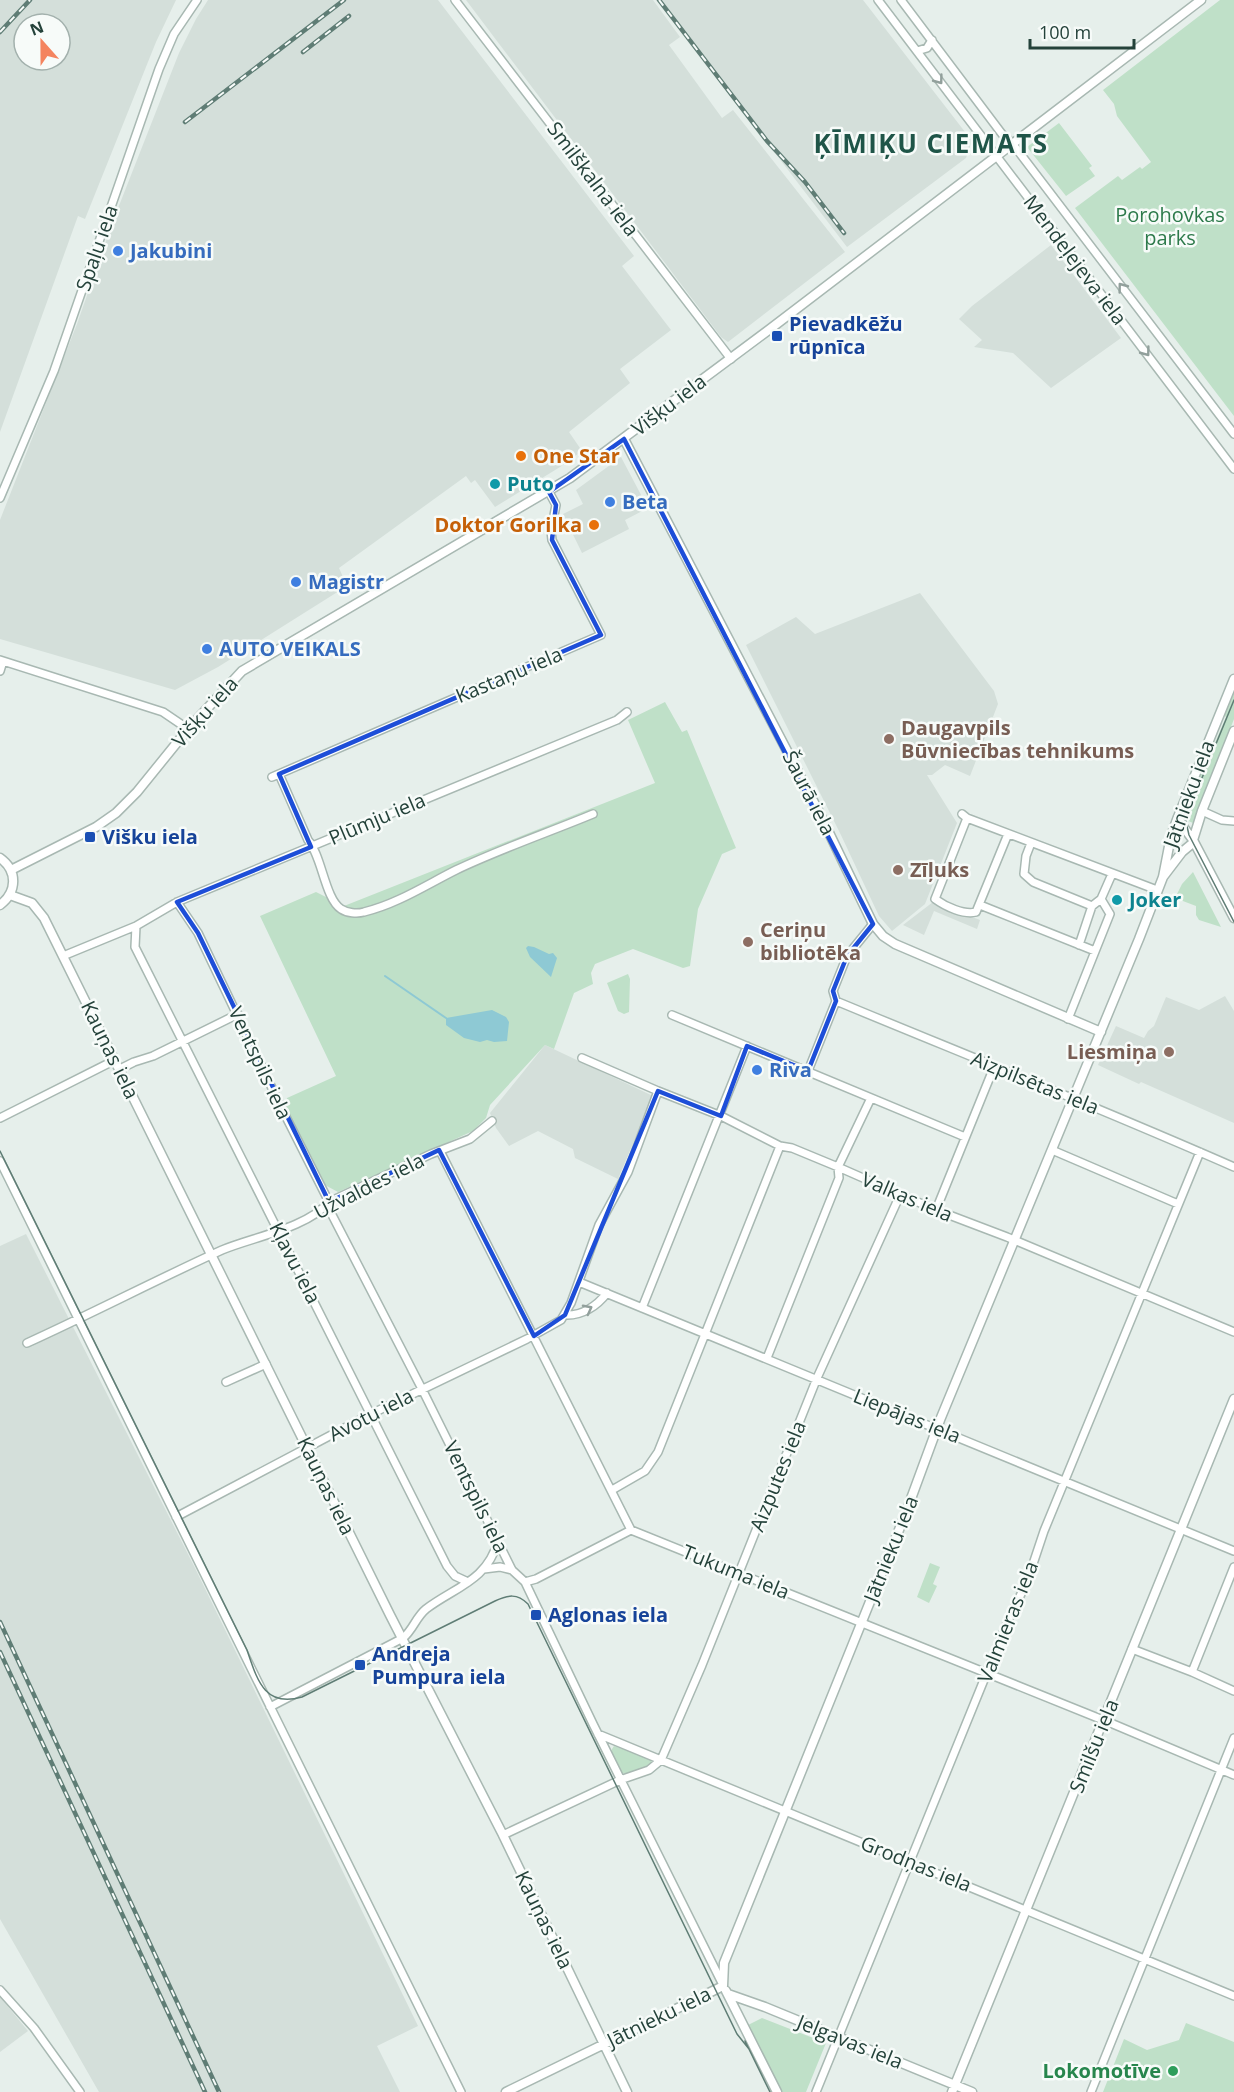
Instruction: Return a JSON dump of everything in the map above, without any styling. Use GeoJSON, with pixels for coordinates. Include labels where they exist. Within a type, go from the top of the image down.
{"type":"FeatureCollection","features":[{"type":"Feature","properties":{"kind":"street","name":"Spaļu iela"},"geometry":{"type":"LineString","coordinates":[[0,498],[54,371],[159,69],[174,34],[197,0]]}},
{"type":"Feature","properties":{"kind":"street","name":"Smilškalna iela"},"geometry":{"type":"LineString","coordinates":[[455,0],[730,359]]}},
{"type":"Feature","properties":{"kind":"street","name":"Mendeļejeva iela"},"geometry":{"type":"LineString","coordinates":[[878,0],[1234,469]]}},
{"type":"Feature","properties":{"kind":"street","name":"Mendeļejeva iela"},"geometry":{"type":"LineString","coordinates":[[902,0],[1002,134],[1012,143],[1234,434]]}},
{"type":"Feature","properties":{"kind":"street","name":"Višķu iela"},"geometry":{"type":"LineString","coordinates":[[11,870],[96,827],[116,813],[137,792],[188,729],[235,678],[253,663],[549,492],[624,439],[1201,0]]}},
{"type":"Feature","properties":{"kind":"street"},"geometry":{"type":"LineString","coordinates":[[917,51],[927,48],[932,40]]}},
{"type":"Feature","properties":{"kind":"street","name":"Šaurā iela"},"geometry":{"type":"LineString","coordinates":[[624,439],[819,812],[873,924],[883,936],[895,944],[1101,1032]]}},
{"type":"Feature","properties":{"kind":"street","name":"Kastaņu iela"},"geometry":{"type":"LineString","coordinates":[[313,846],[276,775],[601,635],[552,540],[551,531],[556,505],[549,492]]}},
{"type":"Feature","properties":{"kind":"street"},"geometry":{"type":"LineString","coordinates":[[0,671],[1,661],[163,712],[188,729]]}},
{"type":"Feature","properties":{"kind":"street","name":"Jātnieku iela"},"geometry":{"type":"LineString","coordinates":[[1163,877],[1166,857],[1178,817],[1234,679]]}},
{"type":"Feature","properties":{"kind":"street","name":"Plūmju iela"},"geometry":{"type":"LineString","coordinates":[[63,956],[135,930],[177,902],[617,720],[627,712]]}},
{"type":"Feature","properties":{"kind":"street","name":"Jātnieku iela"},"geometry":{"type":"LineString","coordinates":[[506,2092],[604,2044],[725,1990],[724,1963],[937,1428],[1074,1099],[1157,890],[1163,877],[1182,852],[1194,841],[1202,811],[1234,731]]}},
{"type":"Feature","properties":{"kind":"street"},"geometry":{"type":"LineString","coordinates":[[1202,811],[1222,820],[1234,820]]}},
{"type":"Feature","properties":{"kind":"street"},"geometry":{"type":"LineString","coordinates":[[313,846],[337,905],[342,910],[359,913],[389,904],[457,870],[593,814]]}},
{"type":"Feature","properties":{"kind":"street"},"geometry":{"type":"LineString","coordinates":[[1008,834],[976,912],[969,914],[941,904],[935,899],[964,816],[1157,890]]}},
{"type":"Feature","properties":{"kind":"street"},"geometry":{"type":"LineString","coordinates":[[1178,817],[1194,841],[1234,918]]}},
{"type":"Feature","properties":{"kind":"street"},"geometry":{"type":"LineString","coordinates":[[1031,843],[1026,856],[1024,874],[1032,882],[1092,906]]}},
{"type":"Feature","properties":{"kind":"street"},"geometry":{"type":"LineString","coordinates":[[0,858],[11,870],[14,881],[10,895],[0,905]]}},
{"type":"Feature","properties":{"kind":"street"},"geometry":{"type":"LineString","coordinates":[[1079,945],[1092,906],[1101,899],[1112,874]]}},
{"type":"Feature","properties":{"kind":"street","name":"Kauņas iela"},"geometry":{"type":"LineString","coordinates":[[10,895],[30,902],[37,908],[63,956],[503,1835],[627,2092]]}},
{"type":"Feature","properties":{"kind":"street"},"geometry":{"type":"LineString","coordinates":[[1068,1019],[1110,914],[1101,899]]}},
{"type":"Feature","properties":{"kind":"street","name":"Ventspils iela"},"geometry":{"type":"LineString","coordinates":[[177,902],[198,933],[329,1202],[330,1211],[498,1542],[513,1570],[525,1582],[620,1780],[777,2092]]}},
{"type":"Feature","properties":{"kind":"street"},"geometry":{"type":"LineString","coordinates":[[980,905],[1095,951]]}},
{"type":"Feature","properties":{"kind":"street"},"geometry":{"type":"LineString","coordinates":[[808,1071],[836,1001],[833,991],[847,956],[873,924]]}},
{"type":"Feature","properties":{"kind":"street","name":"Kļavu iela"},"geometry":{"type":"LineString","coordinates":[[135,930],[135,947],[447,1566],[455,1576],[468,1582]]}},
{"type":"Feature","properties":{"kind":"street","name":"Aizpilsētas iela"},"geometry":{"type":"LineString","coordinates":[[836,1001],[1234,1167]]}},
{"type":"Feature","properties":{"kind":"street"},"geometry":{"type":"LineString","coordinates":[[0,1118],[118,1065],[184,1042],[238,1014]]}},
{"type":"Feature","properties":{"kind":"street"},"geometry":{"type":"LineString","coordinates":[[672,1015],[965,1137]]}},
{"type":"Feature","properties":{"kind":"street"},"geometry":{"type":"LineString","coordinates":[[642,1308],[721,1116],[747,1046]]}},
{"type":"Feature","properties":{"kind":"street","name":"Valkas iela"},"geometry":{"type":"LineString","coordinates":[[582,1058],[721,1116],[780,1146],[838,1167],[900,1195],[1234,1332]]}},
{"type":"Feature","properties":{"kind":"street"},"geometry":{"type":"LineString","coordinates":[[936,1210],[994,1067]]}},
{"type":"Feature","properties":{"kind":"street"},"geometry":{"type":"LineString","coordinates":[[565,1315],[599,1225],[628,1172],[658,1091]]}},
{"type":"Feature","properties":{"kind":"street"},"geometry":{"type":"LineString","coordinates":[[767,1358],[839,1178],[838,1167],[871,1098]]}},
{"type":"Feature","properties":{"kind":"street","name":"Užvaldes iela"},"geometry":{"type":"LineString","coordinates":[[27,1343],[232,1246],[316,1214],[323,1210],[329,1202],[470,1139],[492,1121]]}},
{"type":"Feature","properties":{"kind":"street"},"geometry":{"type":"LineString","coordinates":[[612,1490],[645,1471],[658,1452],[780,1146]]}},
{"type":"Feature","properties":{"kind":"street"},"geometry":{"type":"LineString","coordinates":[[1052,1150],[1178,1204]]}},
{"type":"Feature","properties":{"kind":"street"},"geometry":{"type":"LineString","coordinates":[[440,1151],[631,1530],[536,1579],[525,1582]]}},
{"type":"Feature","properties":{"kind":"street","name":"Valmieras iela"},"geometry":{"type":"LineString","coordinates":[[816,2092],[1010,1616],[1028,1582],[1035,1555],[1200,1152]]}},
{"type":"Feature","properties":{"kind":"street"},"geometry":{"type":"LineString","coordinates":[[0,1161],[461,2092]]}},
{"type":"Feature","properties":{"kind":"street","name":"Aizputes iela"},"geometry":{"type":"LineString","coordinates":[[661,1760],[702,1665],[817,1378],[900,1195]]}},
{"type":"Feature","properties":{"kind":"street","name":"Liepājas iela"},"geometry":{"type":"LineString","coordinates":[[579,1282],[1234,1551]]}},
{"type":"Feature","properties":{"kind":"street","name":"Avotu iela"},"geometry":{"type":"LineString","coordinates":[[176,1517],[371,1414],[534,1336],[555,1324],[565,1315],[576,1316],[599,1303],[607,1293]]}},
{"type":"Feature","properties":{"kind":"street"},"geometry":{"type":"LineString","coordinates":[[226,1382],[266,1364]]}},
{"type":"Feature","properties":{"kind":"street","name":"Smilšu iela"},"geometry":{"type":"LineString","coordinates":[[954,2089],[1234,1399]]}},
{"type":"Feature","properties":{"kind":"street","name":"Tukuma iela"},"geometry":{"type":"LineString","coordinates":[[631,1530],[1234,1775]]}},
{"type":"Feature","properties":{"kind":"street"},"geometry":{"type":"LineString","coordinates":[[270,1707],[403,1638],[426,1609],[484,1569],[494,1557],[498,1542]]}},
{"type":"Feature","properties":{"kind":"street"},"geometry":{"type":"LineString","coordinates":[[484,1569],[500,1566],[513,1570]]}},
{"type":"Feature","properties":{"kind":"street"},"geometry":{"type":"LineString","coordinates":[[1192,1672],[1234,1567]]}},
{"type":"Feature","properties":{"kind":"street"},"geometry":{"type":"LineString","coordinates":[[1132,1649],[1234,1691]]}},
{"type":"Feature","properties":{"kind":"street","name":"Grodņas iela"},"geometry":{"type":"LineString","coordinates":[[598,1734],[1234,1996]]}},
{"type":"Feature","properties":{"kind":"street"},"geometry":{"type":"LineString","coordinates":[[1091,2092],[1234,1738]]}},
{"type":"Feature","properties":{"kind":"street"},"geometry":{"type":"LineString","coordinates":[[503,1835],[620,1780],[649,1770],[661,1760]]}},
{"type":"Feature","properties":{"kind":"street"},"geometry":{"type":"LineString","coordinates":[[0,1990],[34,2028],[80,2092]]}},
{"type":"Feature","properties":{"kind":"street","name":"Jelgavas iela"},"geometry":{"type":"LineString","coordinates":[[725,1990],[954,2089],[972,2092]]}},
{"type":"Feature","properties":{"kind":"highlighted area"},"geometry":{"type":"Polygon","coordinates":[[[624,439],[873,924],[847,956],[833,991],[836,1001],[808,1071],[747,1046],[721,1116],[658,1091],[565,1315],[534,1336],[439,1150],[329,1202],[198,933],[177,902],[311,847],[279,774],[601,635],[552,540],[556,505],[549,492],[624,439]]]}},
{"type":"Feature","properties":{"kind":"shaded area"},"geometry":{"type":"Polygon","coordinates":[[[0,0],[176,0],[156,42],[85,219],[78,216],[0,432],[0,0]]]}},
{"type":"Feature","properties":{"kind":"shaded area"},"geometry":{"type":"Polygon","coordinates":[[[208,0],[438,0],[634,256],[622,266],[671,330],[620,369],[630,383],[569,432],[582,451],[560,467],[495,507],[475,480],[471,483],[466,476],[339,568],[347,586],[218,667],[175,690],[0,639],[0,520],[179,53],[208,0]]]}},
{"type":"Feature","properties":{"kind":"shaded area"},"geometry":{"type":"Polygon","coordinates":[[[466,0],[653,0],[680,37],[669,45],[722,118],[733,110],[845,252],[728,342],[721,337],[466,0]]]}},
{"type":"Feature","properties":{"kind":"shaded area"},"geometry":{"type":"Polygon","coordinates":[[[658,0],[863,0],[972,141],[966,158],[847,247],[658,0]]]}},
{"type":"Feature","properties":{"kind":"shaded area"},"geometry":{"type":"Polygon","coordinates":[[[1051,245],[1121,338],[1051,388],[1013,353],[974,347],[982,340],[959,319],[972,306],[1051,245]]]}},
{"type":"Feature","properties":{"kind":"shaded area"},"geometry":{"type":"Polygon","coordinates":[[[621,457],[648,508],[625,520],[629,529],[582,553],[563,514],[583,504],[576,490],[621,457]]]}},
{"type":"Feature","properties":{"kind":"shaded area","name":"Daugavpils Būvniecības tehnikums"},"geometry":{"type":"Polygon","coordinates":[[[920,593],[994,691],[998,704],[970,776],[945,765],[932,775],[927,775],[957,823],[925,904],[892,931],[879,916],[746,645],[796,617],[815,634],[920,593]]]}},
{"type":"Feature","properties":{"kind":"shaded area"},"geometry":{"type":"Polygon","coordinates":[[[933,902],[980,920],[977,929],[934,911],[924,935],[903,925],[933,902]]]}},
{"type":"Feature","properties":{"kind":"shaded area","name":"Liesmiņa"},"geometry":{"type":"Polygon","coordinates":[[[1225,996],[1234,1011],[1234,1123],[1098,1065],[1116,1026],[1144,1038],[1154,1026],[1166,997],[1199,1010],[1225,996]]]}},
{"type":"Feature","properties":{"kind":"shaded area"},"geometry":{"type":"Polygon","coordinates":[[[545,1045],[653,1096],[618,1179],[575,1158],[573,1149],[538,1131],[509,1146],[496,1128],[490,1113],[545,1045]]]}},
{"type":"Feature","properties":{"kind":"shaded area"},"geometry":{"type":"Polygon","coordinates":[[[26,1234],[194,1566],[418,2026],[377,2046],[400,2092],[99,2092],[0,1919],[0,1246],[26,1234]]]}},
{"type":"Feature","properties":{"kind":"shaded area"},"geometry":{"type":"Polygon","coordinates":[[[0,1997],[28,2031],[0,2052],[0,1997]]]}},
{"type":"Feature","properties":{"kind":"green space","name":"Porohovkas parks"},"geometry":{"type":"Polygon","coordinates":[[[1220,0],[1234,0],[1234,416],[1075,208],[1118,176],[1122,180],[1151,162],[1117,116],[1114,104],[1103,90],[1220,0]]]}},
{"type":"Feature","properties":{"kind":"green space"},"geometry":{"type":"Polygon","coordinates":[[[1059,123],[1092,166],[1089,168],[1095,176],[1066,196],[1027,147],[1059,123]]]}},
{"type":"Feature","properties":{"kind":"green space"},"geometry":{"type":"Polygon","coordinates":[[[1234,690],[1234,719],[1193,823],[1184,819],[1185,810],[1226,717],[1224,715],[1234,690]]]}},
{"type":"Feature","properties":{"kind":"green space"},"geometry":{"type":"Polygon","coordinates":[[[665,702],[682,732],[687,730],[736,848],[722,854],[698,909],[690,966],[683,968],[633,949],[595,964],[591,973],[593,984],[574,993],[554,1049],[545,1045],[490,1105],[486,1118],[473,1131],[338,1192],[323,1184],[285,1108],[287,1098],[336,1076],[260,916],[316,892],[344,906],[655,783],[628,720],[665,702]]]}},
{"type":"Feature","properties":{"kind":"green space"},"geometry":{"type":"Polygon","coordinates":[[[1193,872],[1221,927],[1199,920],[1196,915],[1196,906],[1175,898],[1182,884],[1193,872]]]}},
{"type":"Feature","properties":{"kind":"green space"},"geometry":{"type":"Polygon","coordinates":[[[628,974],[630,979],[629,1012],[624,1014],[618,1011],[607,983],[628,974]]]}},
{"type":"Feature","properties":{"kind":"green space"},"geometry":{"type":"Polygon","coordinates":[[[930,1563],[940,1567],[933,1584],[937,1586],[929,1603],[917,1597],[930,1563]]]}},
{"type":"Feature","properties":{"kind":"green space"},"geometry":{"type":"Polygon","coordinates":[[[614,1746],[651,1759],[652,1763],[638,1771],[622,1773],[612,1754],[614,1746]]]}},
{"type":"Feature","properties":{"kind":"green space"},"geometry":{"type":"Polygon","coordinates":[[[762,2018],[826,2043],[806,2092],[781,2092],[748,2025],[762,2018]]]}},
{"type":"Feature","properties":{"kind":"green space","name":"Lokomotīve"},"geometry":{"type":"Polygon","coordinates":[[[1186,2023],[1234,2042],[1234,2092],[1103,2092],[1124,2039],[1147,2050],[1179,2040],[1186,2023]]]}},
{"type":"Feature","properties":{"kind":"water"},"geometry":{"type":"Polygon","coordinates":[[[528,946],[549,954],[553,953],[557,958],[551,977],[530,957],[526,948],[528,946]]]}},
{"type":"Feature","properties":{"kind":"water"},"geometry":{"type":"Polygon","coordinates":[[[492,1010],[506,1017],[509,1022],[507,1041],[480,1042],[464,1038],[446,1025],[446,1018],[492,1010]]]}},
{"type":"Feature","properties":{"kind":"waterway"},"geometry":{"type":"LineString","coordinates":[[385,976],[446,1018]]}},
{"type":"Feature","properties":{"kind":"tram line"},"geometry":{"type":"LineString","coordinates":[[1234,700],[1188,812],[1186,822],[1189,835],[1234,922]]}},
{"type":"Feature","properties":{"kind":"tram line"},"geometry":{"type":"LineString","coordinates":[[0,1151],[264,1688],[271,1695],[279,1698],[302,1697],[500,1599],[512,1596],[524,1600],[528,1604],[737,2034],[749,2049]]}},
{"type":"Feature","properties":{"kind":"tram line"},"geometry":{"type":"LineString","coordinates":[[745,2041],[770,2092]]}},
{"type":"Feature","properties":{"kind":"railway"},"geometry":{"type":"LineString","coordinates":[[0,32],[30,0]]}},
{"type":"Feature","properties":{"kind":"railway"},"geometry":{"type":"LineString","coordinates":[[185,122],[344,0]]}},
{"type":"Feature","properties":{"kind":"railway"},"geometry":{"type":"LineString","coordinates":[[659,0],[767,141],[805,182],[844,233]]}},
{"type":"Feature","properties":{"kind":"railway"},"geometry":{"type":"LineString","coordinates":[[303,52],[349,16]]}},
{"type":"Feature","properties":{"kind":"railway"},"geometry":{"type":"LineString","coordinates":[[0,1622],[219,2092]]}},
{"type":"Feature","properties":{"kind":"railway"},"geometry":{"type":"LineString","coordinates":[[0,1652],[205,2092]]}},
{"type":"Feature","properties":{"kind":"place","name":"Jakubini"},"geometry":{"type":"Point","coordinates":[118,251]}},
{"type":"Feature","properties":{"kind":"place","name":"Pievadkēžu rūpnīca"},"geometry":{"type":"Point","coordinates":[777,336]}},
{"type":"Feature","properties":{"kind":"place","name":"One Star"},"geometry":{"type":"Point","coordinates":[521,456]}},
{"type":"Feature","properties":{"kind":"place","name":"Puto"},"geometry":{"type":"Point","coordinates":[495,484]}},
{"type":"Feature","properties":{"kind":"place","name":"Beta"},"geometry":{"type":"Point","coordinates":[610,502]}},
{"type":"Feature","properties":{"kind":"place","name":"Doktor Gorilka"},"geometry":{"type":"Point","coordinates":[594,525]}},
{"type":"Feature","properties":{"kind":"place","name":"Magistr"},"geometry":{"type":"Point","coordinates":[296,582]}},
{"type":"Feature","properties":{"kind":"place","name":"AUTO VEIKALS"},"geometry":{"type":"Point","coordinates":[207,649]}},
{"type":"Feature","properties":{"kind":"place","name":"Daugavpils Būvniecības tehnikums"},"geometry":{"type":"Point","coordinates":[889,739]}},
{"type":"Feature","properties":{"kind":"place","name":"Višku iela"},"geometry":{"type":"Point","coordinates":[90,837]}},
{"type":"Feature","properties":{"kind":"place","name":"Zīļuks"},"geometry":{"type":"Point","coordinates":[898,870]}},
{"type":"Feature","properties":{"kind":"place","name":"Joker"},"geometry":{"type":"Point","coordinates":[1117,900]}},
{"type":"Feature","properties":{"kind":"place","name":"Ceriņu bibliotēka"},"geometry":{"type":"Point","coordinates":[748,942]}},
{"type":"Feature","properties":{"kind":"place","name":"Liesmiņa"},"geometry":{"type":"Point","coordinates":[1169,1052]}},
{"type":"Feature","properties":{"kind":"place","name":"Riva"},"geometry":{"type":"Point","coordinates":[757,1070]}},
{"type":"Feature","properties":{"kind":"place","name":"Aglonas iela"},"geometry":{"type":"Point","coordinates":[536,1615]}},
{"type":"Feature","properties":{"kind":"place","name":"Andreja Pumpura iela"},"geometry":{"type":"Point","coordinates":[360,1665]}},
{"type":"Feature","properties":{"kind":"place","name":"Lokomotīve"},"geometry":{"type":"Point","coordinates":[1173,2071]}},
{"type":"Feature","properties":{"kind":"district","name":"ĶĪMIĶU CIEMATS"},"geometry":{"type":"Point","coordinates":[931,144]}}]}
